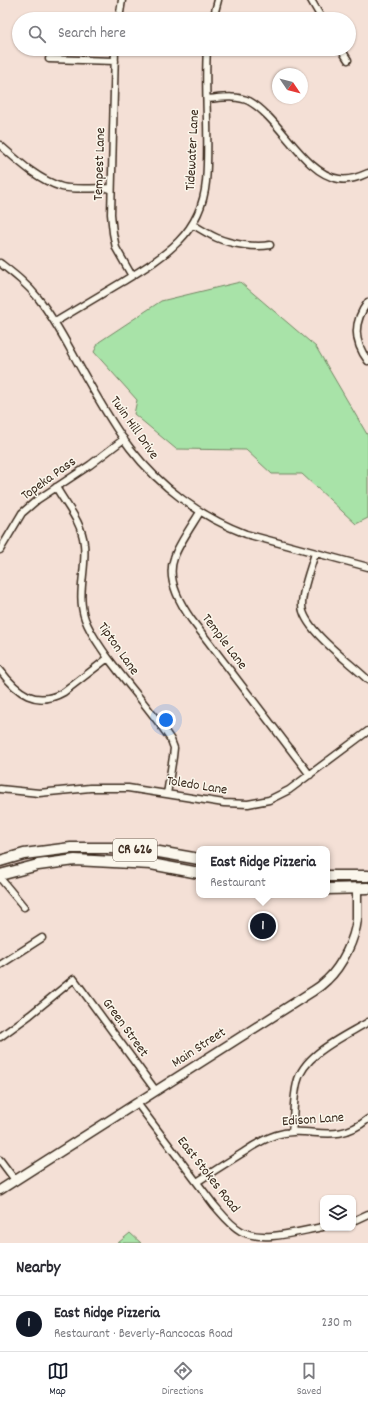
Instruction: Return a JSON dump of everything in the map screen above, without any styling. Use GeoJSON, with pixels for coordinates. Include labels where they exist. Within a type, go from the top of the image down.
{"type":"FeatureCollection","features":[{"type":"Feature","properties":{"kind":"main road","name":"CR 626"},"geometry":{"type":"LineString","coordinates":[[0,861],[24,854],[71,848],[110,848],[159,852],[196,858]]}},
{"type":"Feature","properties":{"kind":"main road","name":"CR 626"},"geometry":{"type":"LineString","coordinates":[[0,875],[38,866],[75,860],[151,864],[196,872]]}},
{"type":"Feature","properties":{"kind":"main road"},"geometry":{"type":"LineString","coordinates":[[330,876],[368,876]]}},
{"type":"Feature","properties":{"kind":"main road"},"geometry":{"type":"LineString","coordinates":[[330,889],[368,888]]}},
{"type":"Feature","properties":{"kind":"street"},"geometry":{"type":"LineString","coordinates":[[120,12],[122,0]]}},
{"type":"Feature","properties":{"kind":"street"},"geometry":{"type":"LineString","coordinates":[[215,12],[218,0]]}},
{"type":"Feature","properties":{"kind":"street"},"geometry":{"type":"LineString","coordinates":[[311,0],[318,12]]}},
{"type":"Feature","properties":{"kind":"street","name":"Tempest Lane"},"geometry":{"type":"LineString","coordinates":[[115,56],[111,214],[114,242],[119,255],[132,276]]}},
{"type":"Feature","properties":{"kind":"street","name":"Tidewater Lane"},"geometry":{"type":"LineString","coordinates":[[55,322],[144,270],[176,246],[192,224],[202,203],[206,183],[207,56]]}},
{"type":"Feature","properties":{"kind":"street"},"geometry":{"type":"LineString","coordinates":[[345,56],[348,60]]}},
{"type":"Feature","properties":{"kind":"street"},"geometry":{"type":"LineString","coordinates":[[49,59],[115,61]]}},
{"type":"Feature","properties":{"kind":"street"},"geometry":{"type":"LineString","coordinates":[[207,98],[241,98],[249,101],[263,112],[309,162],[330,177],[338,180],[347,180],[368,173]]}},
{"type":"Feature","properties":{"kind":"street"},"geometry":{"type":"LineString","coordinates":[[0,145],[43,178],[62,187],[111,188]]}},
{"type":"Feature","properties":{"kind":"street"},"geometry":{"type":"LineString","coordinates":[[192,224],[218,239],[247,246],[270,245]]}},
{"type":"Feature","properties":{"kind":"street","name":"Twin Hill Drive"},"geometry":{"type":"LineString","coordinates":[[0,263],[30,288],[38,298],[55,322],[124,439],[140,460],[160,481],[200,512],[220,523],[246,534],[315,554],[368,567]]}},
{"type":"Feature","properties":{"kind":"street"},"geometry":{"type":"LineString","coordinates":[[368,302],[359,316],[357,333],[361,350],[368,361]]}},
{"type":"Feature","properties":{"kind":"street","name":"Topeka Pass"},"geometry":{"type":"LineString","coordinates":[[0,550],[22,514],[37,500],[90,465],[124,439]]}},
{"type":"Feature","properties":{"kind":"street","name":"Tipton Lane"},"geometry":{"type":"LineString","coordinates":[[56,487],[75,518],[83,536],[84,553],[80,591],[82,610],[92,636],[171,740],[174,748],[174,757],[167,794]]}},
{"type":"Feature","properties":{"kind":"street","name":"Temple Lane"},"geometry":{"type":"LineString","coordinates":[[200,512],[174,557],[172,566],[174,586],[180,603],[310,775]]}},
{"type":"Feature","properties":{"kind":"street"},"geometry":{"type":"LineString","coordinates":[[315,554],[304,591],[302,605],[306,620],[326,642],[368,680]]}},
{"type":"Feature","properties":{"kind":"street"},"geometry":{"type":"LineString","coordinates":[[0,670],[20,692],[27,696],[34,699],[50,698],[64,692],[108,658]]}},
{"type":"Feature","properties":{"kind":"street","name":"Toledo Lane"},"geometry":{"type":"LineString","coordinates":[[0,788],[39,793],[90,788],[128,788],[224,803],[248,804],[264,801],[280,795],[310,775],[368,731]]}},
{"type":"Feature","properties":{"kind":"street"},"geometry":{"type":"LineString","coordinates":[[0,878],[24,907]]}},
{"type":"Feature","properties":{"kind":"street","name":"Main Street"},"geometry":{"type":"LineString","coordinates":[[0,1190],[313,991],[328,979],[340,964],[354,935],[357,920],[357,888]]}},
{"type":"Feature","properties":{"kind":"street"},"geometry":{"type":"LineString","coordinates":[[0,965],[42,938]]}},
{"type":"Feature","properties":{"kind":"street","name":"Green Street"},"geometry":{"type":"LineString","coordinates":[[0,1037],[74,979],[156,1091]]}},
{"type":"Feature","properties":{"kind":"street"},"geometry":{"type":"LineString","coordinates":[[292,1132],[297,1084],[303,1068],[324,1049],[368,1022]]}},
{"type":"Feature","properties":{"kind":"street","name":"East Stokes Road"},"geometry":{"type":"LineString","coordinates":[[137,1103],[197,1182],[230,1222],[241,1231],[250,1234],[270,1236],[320,1228]]}},
{"type":"Feature","properties":{"kind":"street","name":"Edison Lane"},"geometry":{"type":"LineString","coordinates":[[197,1182],[261,1141],[278,1134],[292,1132],[343,1133],[352,1130],[368,1119]]}},
{"type":"Feature","properties":{"kind":"street"},"geometry":{"type":"LineString","coordinates":[[0,1160],[15,1180]]}},
{"type":"Feature","properties":{"kind":"street"},"geometry":{"type":"LineString","coordinates":[[356,1220],[368,1214]]}},
{"type":"Feature","properties":{"kind":"green space"},"geometry":{"type":"Polygon","coordinates":[[[240,282],[316,347],[368,436],[368,518],[356,524],[302,474],[272,474],[246,450],[176,449],[134,414],[137,400],[94,352],[99,342],[161,301],[240,282]]]}},
{"type":"Feature","properties":{"kind":"green space"},"geometry":{"type":"Polygon","coordinates":[[[130,1233],[141,1243],[118,1243],[130,1233]]]}},
{"type":"Feature","properties":{"kind":"place","name":"East Ridge Pizzeria"},"geometry":{"type":"Point","coordinates":[263,926]}}]}
